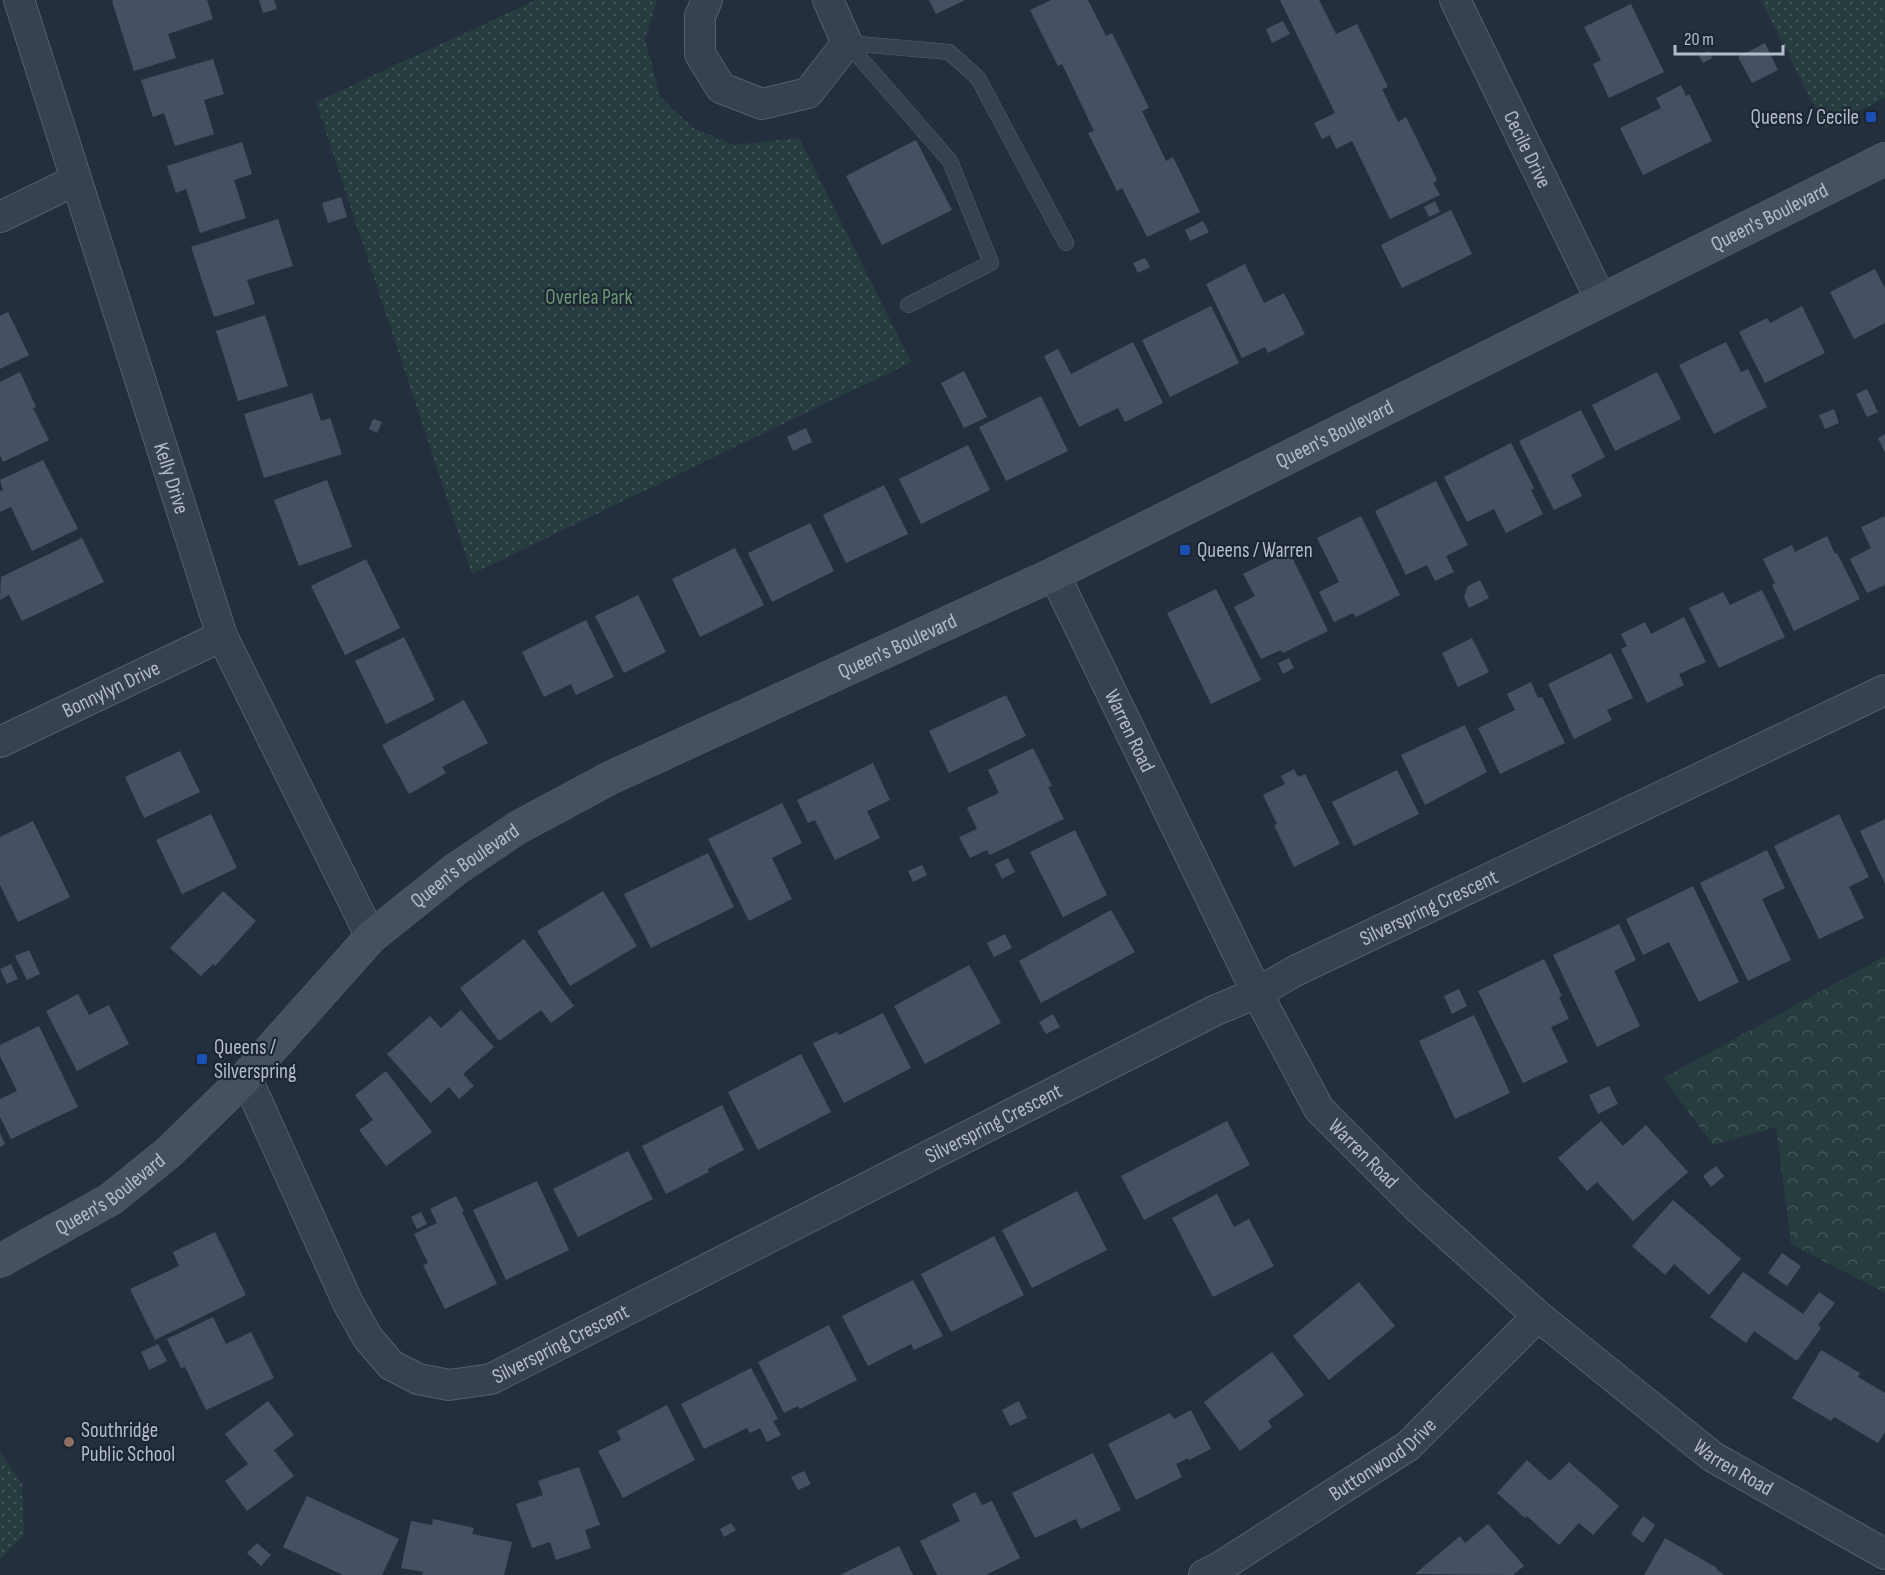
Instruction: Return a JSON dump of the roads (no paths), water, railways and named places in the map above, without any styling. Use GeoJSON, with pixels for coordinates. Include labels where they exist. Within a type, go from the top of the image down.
{"type":"FeatureCollection","features":[{"type":"Feature","properties":{"kind":"street","name":"Kelly Drive"},"geometry":{"type":"LineString","coordinates":[[19,0],[222,636],[371,937]]}},
{"type":"Feature","properties":{"kind":"street"},"geometry":{"type":"LineString","coordinates":[[706,0],[700,16],[700,54],[721,88],[762,104],[808,93],[847,43],[828,0]]}},
{"type":"Feature","properties":{"kind":"street","name":"Cecile Drive"},"geometry":{"type":"LineString","coordinates":[[1455,0],[1601,300]]}},
{"type":"Feature","properties":{"kind":"street","name":"Queen's Boulevard"},"geometry":{"type":"LineString","coordinates":[[0,1261],[111,1198],[169,1152],[246,1077],[371,937],[456,869],[517,828],[610,778],[1054,574],[1885,159]]}},
{"type":"Feature","properties":{"kind":"street"},"geometry":{"type":"LineString","coordinates":[[0,217],[76,180]]}},
{"type":"Feature","properties":{"kind":"street","name":"Warren Road"},"geometry":{"type":"LineString","coordinates":[[1054,574],[1257,993],[1319,1109],[1416,1206],[1538,1316],[1713,1457],[1885,1554]]}},
{"type":"Feature","properties":{"kind":"street","name":"Bonnylyn Drive"},"geometry":{"type":"LineString","coordinates":[[0,742],[222,636]]}},
{"type":"Feature","properties":{"kind":"street","name":"Silverspring Crescent"},"geometry":{"type":"LineString","coordinates":[[246,1077],[348,1303],[368,1338],[391,1365],[418,1379],[449,1385],[491,1379],[1210,1013],[1257,993],[1308,964],[1885,690]]}},
{"type":"Feature","properties":{"kind":"street","name":"Buttonwood Drive"},"geometry":{"type":"LineString","coordinates":[[1204,1575],[1408,1446],[1538,1316]]}},
{"type":"Feature","properties":{"kind":"lane"},"geometry":{"type":"LineString","coordinates":[[847,43],[949,52],[978,78],[1066,243]]}},
{"type":"Feature","properties":{"kind":"lane"},"geometry":{"type":"LineString","coordinates":[[847,43],[950,161],[991,263],[908,305]]}},
{"type":"Feature","properties":{"kind":"place","name":"Queens / Cecile"},"geometry":{"type":"Point","coordinates":[1871,117]}},
{"type":"Feature","properties":{"kind":"place","name":"Queens / Warren"},"geometry":{"type":"Point","coordinates":[1185,550]}},
{"type":"Feature","properties":{"kind":"place","name":"Queens / Silverspring"},"geometry":{"type":"Point","coordinates":[202,1059]}},
{"type":"Feature","properties":{"kind":"place","name":"Southridge Public School"},"geometry":{"type":"Point","coordinates":[69,1442]}},
{"type":"Feature","properties":{"kind":"park label","name":"Overlea Park"},"geometry":{"type":"Point","coordinates":[589,297]}}]}
